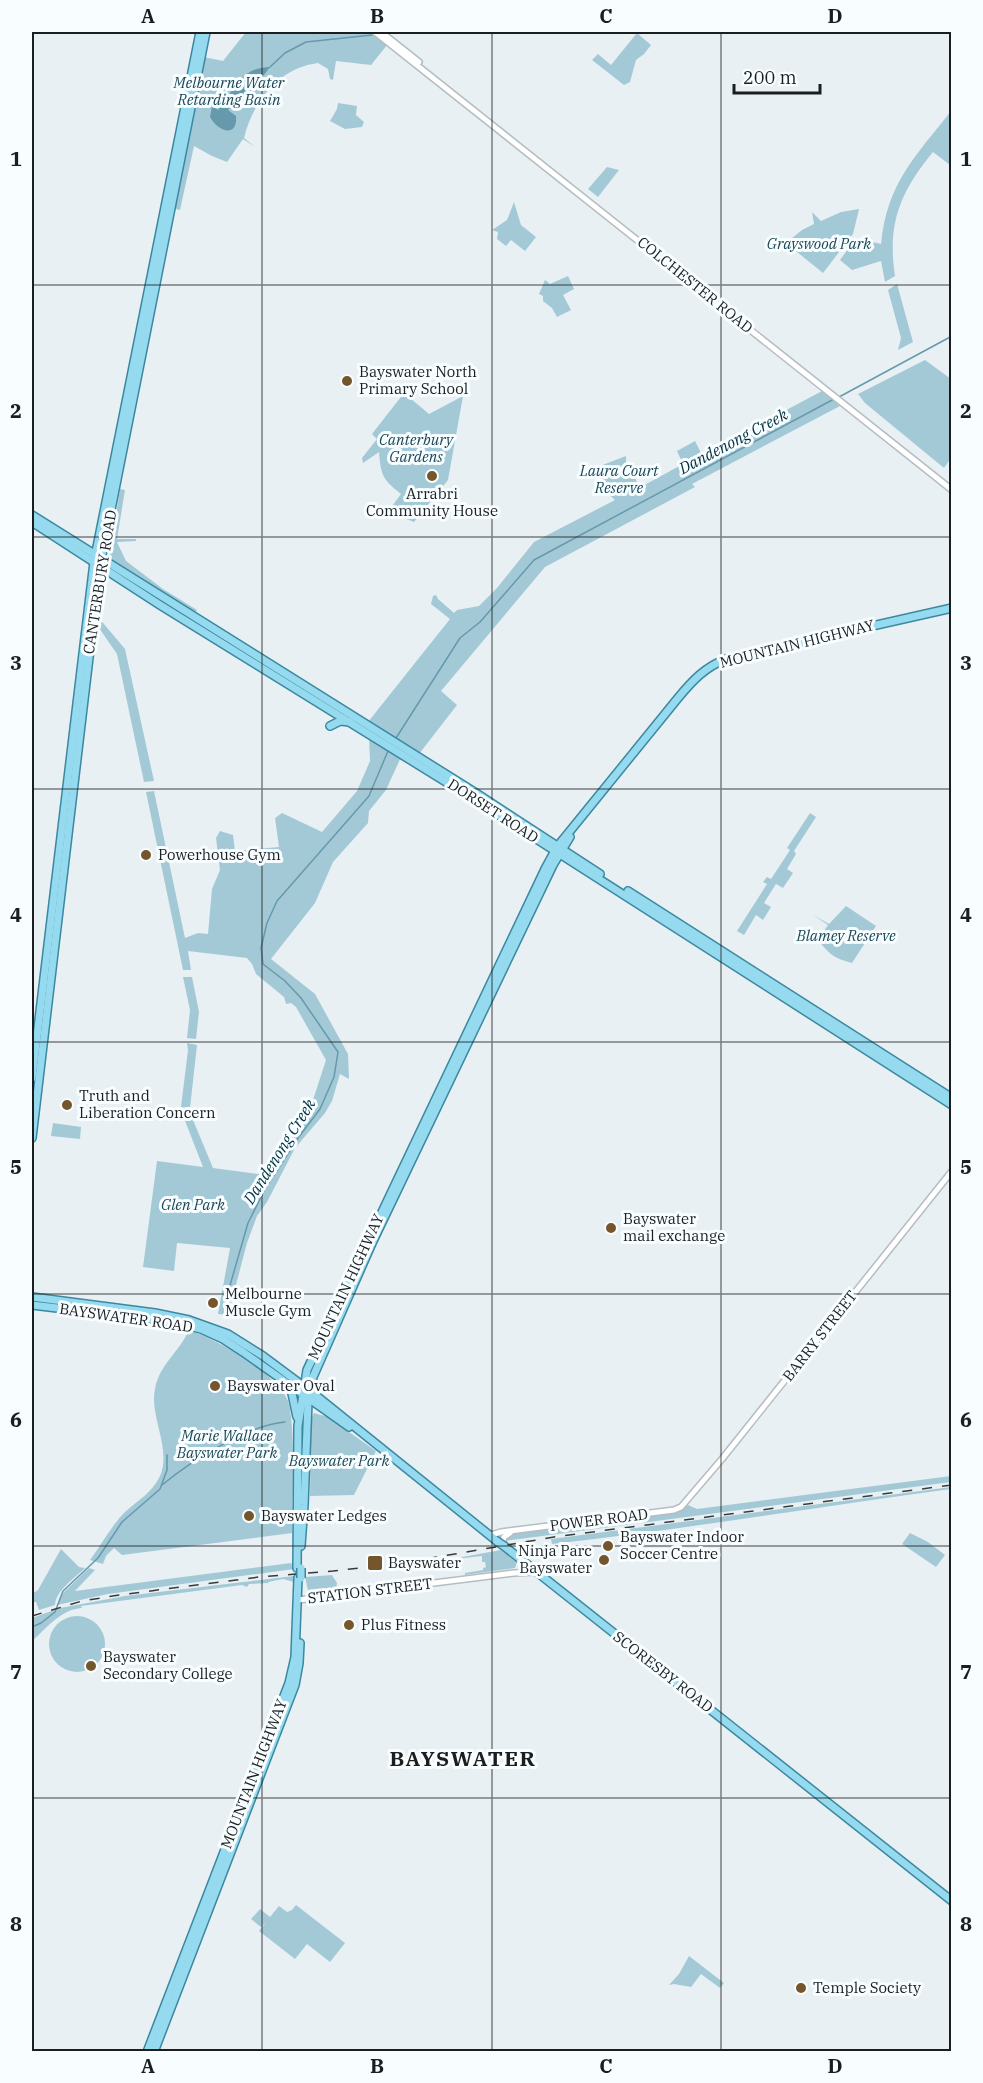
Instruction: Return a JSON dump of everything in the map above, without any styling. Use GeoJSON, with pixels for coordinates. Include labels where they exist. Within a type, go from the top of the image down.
{"type":"FeatureCollection","features":[{"type":"Feature","properties":{"kind":"main road","name":"CANTERBURY ROAD"},"geometry":{"type":"LineString","coordinates":[[97,560],[109,519],[121,446],[183,134],[200,32]]}},
{"type":"Feature","properties":{"kind":"main road","name":"CANTERBURY ROAD"},"geometry":{"type":"LineString","coordinates":[[183,134],[206,32]]}},
{"type":"Feature","properties":{"kind":"main road","name":"COLCHESTER ROAD"},"geometry":{"type":"LineString","coordinates":[[375,32],[951,490]]}},
{"type":"Feature","properties":{"kind":"main road","name":"COLCHESTER ROAD"},"geometry":{"type":"LineString","coordinates":[[381,32],[439,81]]}},
{"type":"Feature","properties":{"kind":"main road","name":"CANTERBURY ROAD"},"geometry":{"type":"LineString","coordinates":[[32,1138],[37,1065],[72,780],[98,540],[121,446]]}},
{"type":"Feature","properties":{"kind":"main road","name":"DORSET ROAD"},"geometry":{"type":"LineString","coordinates":[[32,515],[81,546],[118,577],[352,723],[475,795],[547,846],[570,855],[949,1100]]}},
{"type":"Feature","properties":{"kind":"main road"},"geometry":{"type":"LineString","coordinates":[[109,519],[108,557],[110,564]]}},
{"type":"Feature","properties":{"kind":"main road","name":"DORSET ROAD"},"geometry":{"type":"LineString","coordinates":[[32,522],[82,555],[110,564],[475,795],[558,850],[575,864],[664,916]]}},
{"type":"Feature","properties":{"kind":"main road"},"geometry":{"type":"LineString","coordinates":[[81,546],[92,545],[98,540]]}},
{"type":"Feature","properties":{"kind":"main road"},"geometry":{"type":"LineString","coordinates":[[82,555],[88,564],[94,586],[105,577],[118,577]]}},
{"type":"Feature","properties":{"kind":"main road","name":"MOUNTAIN HIGHWAY"},"geometry":{"type":"LineString","coordinates":[[154,2052],[295,1685],[300,1658],[300,1578],[297,1536],[298,1426],[306,1392],[318,1363],[320,1347],[469,1041],[545,869],[596,800],[678,698],[697,676],[711,666],[726,659],[951,608]]}},
{"type":"Feature","properties":{"kind":"main road"},"geometry":{"type":"LineString","coordinates":[[329,708],[329,727],[340,721],[352,723]]}},
{"type":"Feature","properties":{"kind":"main road","name":"MOUNTAIN HIGHWAY"},"geometry":{"type":"LineString","coordinates":[[405,1169],[459,1047],[553,865],[558,850],[573,834],[596,800]]}},
{"type":"Feature","properties":{"kind":"main road"},"geometry":{"type":"LineString","coordinates":[[570,855],[569,846],[573,834]]}},
{"type":"Feature","properties":{"kind":"main road"},"geometry":{"type":"LineString","coordinates":[[545,869],[547,846]]}},
{"type":"Feature","properties":{"kind":"main road"},"geometry":{"type":"LineString","coordinates":[[553,865],[559,861],[575,864]]}},
{"type":"Feature","properties":{"kind":"main road"},"geometry":{"type":"LineString","coordinates":[[459,1047],[463,1047],[469,1041]]}},
{"type":"Feature","properties":{"kind":"main road","name":"CANTERBURY ROAD"},"geometry":{"type":"LineString","coordinates":[[32,1078],[37,1065]]}},
{"type":"Feature","properties":{"kind":"main road","name":"BARRY STREET"},"geometry":{"type":"LineString","coordinates":[[687,1500],[951,1171]]}},
{"type":"Feature","properties":{"kind":"main road","name":"MOUNTAIN HIGHWAY"},"geometry":{"type":"LineString","coordinates":[[299,1568],[306,1464],[307,1370],[335,1324],[371,1240]]}},
{"type":"Feature","properties":{"kind":"main road","name":"BAYSWATER ROAD"},"geometry":{"type":"LineString","coordinates":[[32,1297],[203,1327],[245,1349],[306,1392]]}},
{"type":"Feature","properties":{"kind":"main road","name":"BAYSWATER ROAD"},"geometry":{"type":"LineString","coordinates":[[34,1306],[116,1311]]}},
{"type":"Feature","properties":{"kind":"main road"},"geometry":{"type":"LineString","coordinates":[[320,1347],[335,1324]]}},
{"type":"Feature","properties":{"kind":"main road"},"geometry":{"type":"LineString","coordinates":[[318,1363],[315,1385],[320,1398]]}},
{"type":"Feature","properties":{"kind":"main road"},"geometry":{"type":"LineString","coordinates":[[298,1426],[289,1381],[300,1378],[307,1370]]}},
{"type":"Feature","properties":{"kind":"main road","name":"SCORESBY ROAD"},"geometry":{"type":"LineString","coordinates":[[306,1392],[320,1398],[951,1901]]}},
{"type":"Feature","properties":{"kind":"main road","name":"SCORESBY ROAD"},"geometry":{"type":"LineString","coordinates":[[306,1392],[330,1414],[374,1443]]}},
{"type":"Feature","properties":{"kind":"main road"},"geometry":{"type":"LineString","coordinates":[[307,1418],[315,1410],[330,1414]]}},
{"type":"Feature","properties":{"kind":"main road"},"geometry":{"type":"LineString","coordinates":[[297,1463],[306,1464]]}},
{"type":"Feature","properties":{"kind":"main road","name":"POWER ROAD"},"geometry":{"type":"LineString","coordinates":[[498,1541],[501,1532],[674,1510],[679,1509],[687,1500]]}},
{"type":"Feature","properties":{"kind":"main road"},"geometry":{"type":"LineString","coordinates":[[297,1536],[300,1536],[304,1505]]}},
{"type":"Feature","properties":{"kind":"main road"},"geometry":{"type":"LineString","coordinates":[[498,1541],[511,1531]]}},
{"type":"Feature","properties":{"kind":"main road"},"geometry":{"type":"LineString","coordinates":[[517,1573],[525,1563]]}},
{"type":"Feature","properties":{"kind":"main road","name":"STATION STREET"},"geometry":{"type":"LineString","coordinates":[[300,1600],[536,1572]]}},
{"type":"Feature","properties":{"kind":"main road","name":"MOUNTAIN HIGHWAY"},"geometry":{"type":"LineString","coordinates":[[147,2052],[289,1683],[295,1657],[300,1600]]}},
{"type":"Feature","properties":{"kind":"green space","name":"Melbourne Water Retarding Basin"},"geometry":{"type":"Polygon","coordinates":[[[246,32],[369,32],[387,45],[371,65],[336,61],[333,80],[330,79],[328,69],[318,63],[304,66],[280,79],[261,99],[248,124],[244,138],[255,147],[243,139],[227,162],[194,146],[180,210],[176,209],[204,57],[223,61],[246,32]]]}},
{"type":"Feature","properties":{"kind":"green space"},"geometry":{"type":"Polygon","coordinates":[[[637,33],[651,45],[636,60],[630,82],[624,85],[592,60],[598,54],[611,65],[637,33]]]}},
{"type":"Feature","properties":{"kind":"green space"},"geometry":{"type":"Polygon","coordinates":[[[338,103],[357,106],[356,115],[364,122],[362,127],[345,129],[330,121],[338,103]]]}},
{"type":"Feature","properties":{"kind":"green space"},"geometry":{"type":"Polygon","coordinates":[[[951,111],[950,165],[933,152],[904,195],[895,224],[893,240],[895,276],[885,282],[881,261],[852,270],[840,260],[856,238],[881,244],[889,204],[896,187],[915,157],[951,111]]]}},
{"type":"Feature","properties":{"kind":"green space"},"geometry":{"type":"Polygon","coordinates":[[[607,167],[619,170],[598,197],[588,189],[607,167]]]}},
{"type":"Feature","properties":{"kind":"green space"},"geometry":{"type":"Polygon","coordinates":[[[514,202],[521,225],[536,237],[525,251],[511,240],[506,246],[497,239],[498,232],[492,230],[507,220],[514,202]]]}},
{"type":"Feature","properties":{"kind":"green space","name":"Grayswood Park"},"geometry":{"type":"Polygon","coordinates":[[[859,209],[853,234],[823,273],[786,243],[814,224],[812,212],[821,221],[841,212],[859,209]]]}},
{"type":"Feature","properties":{"kind":"green space"},"geometry":{"type":"Polygon","coordinates":[[[568,276],[574,289],[563,295],[571,310],[557,317],[552,308],[543,301],[543,296],[539,294],[545,280],[550,284],[568,276]]]}},
{"type":"Feature","properties":{"kind":"green space"},"geometry":{"type":"Polygon","coordinates":[[[897,284],[913,342],[898,350],[901,338],[888,290],[897,284]]]}},
{"type":"Feature","properties":{"kind":"green space"},"geometry":{"type":"Polygon","coordinates":[[[925,360],[951,379],[951,458],[944,468],[865,403],[858,394],[925,360]]]}},
{"type":"Feature","properties":{"kind":"green space","name":"Laura Court Reserve"},"geometry":{"type":"Polygon","coordinates":[[[822,391],[840,406],[692,484],[695,487],[545,567],[441,691],[457,705],[419,754],[368,722],[450,619],[431,604],[433,596],[436,595],[454,613],[457,610],[479,606],[497,588],[534,542],[615,500],[603,489],[604,484],[600,482],[600,466],[626,456],[626,466],[632,469],[639,488],[683,464],[677,451],[695,441],[702,455],[822,391]]]}},
{"type":"Feature","properties":{"kind":"green space","name":"Canterbury Gardens"},"geometry":{"type":"Polygon","coordinates":[[[404,393],[429,414],[463,396],[448,480],[414,522],[390,509],[401,494],[384,477],[379,452],[363,463],[362,458],[377,439],[372,434],[404,393]]]}},
{"type":"Feature","properties":{"kind":"green space"},"geometry":{"type":"Polygon","coordinates":[[[120,489],[125,490],[117,539],[136,539],[136,541],[117,542],[126,561],[163,589],[197,610],[195,613],[110,561],[120,489]]]}},
{"type":"Feature","properties":{"kind":"green space"},"geometry":{"type":"Polygon","coordinates":[[[98,617],[125,649],[154,781],[144,782],[117,654],[97,625],[98,617]]]}},
{"type":"Feature","properties":{"kind":"green space","name":"Glen Park"},"geometry":{"type":"Polygon","coordinates":[[[369,736],[402,755],[386,790],[369,811],[368,823],[333,862],[315,903],[271,959],[315,994],[348,1054],[349,1079],[340,1074],[332,1101],[325,1113],[295,1148],[267,1202],[257,1216],[247,1243],[228,1315],[218,1314],[230,1248],[177,1243],[174,1271],[143,1267],[157,1161],[203,1167],[182,1113],[191,1115],[213,1168],[265,1175],[282,1139],[305,1116],[312,1103],[326,1060],[296,1007],[291,1003],[286,1004],[284,997],[256,974],[247,958],[188,951],[191,970],[183,970],[146,792],[154,791],[185,938],[198,933],[208,934],[212,889],[220,870],[216,838],[220,831],[233,835],[235,851],[279,847],[275,818],[282,813],[322,832],[357,791],[370,761],[369,736]]]}},
{"type":"Feature","properties":{"kind":"green space"},"geometry":{"type":"Polygon","coordinates":[[[810,813],[816,817],[794,851],[796,854],[787,869],[793,873],[783,888],[776,884],[764,903],[771,907],[763,920],[756,915],[744,935],[737,931],[767,884],[763,882],[767,877],[771,879],[790,850],[787,848],[810,813]]]}},
{"type":"Feature","properties":{"kind":"green space","name":"Blamey Reserve"},"geometry":{"type":"Polygon","coordinates":[[[846,906],[876,926],[852,963],[833,955],[818,940],[828,925],[813,915],[829,924],[846,906]]]}},
{"type":"Feature","properties":{"kind":"green space"},"geometry":{"type":"Polygon","coordinates":[[[183,977],[192,977],[199,1012],[196,1039],[187,1038],[190,1010],[183,977]]]}},
{"type":"Feature","properties":{"kind":"green space"},"geometry":{"type":"Polygon","coordinates":[[[187,1043],[197,1045],[190,1108],[181,1107],[187,1043]]]}},
{"type":"Feature","properties":{"kind":"green space"},"geometry":{"type":"Polygon","coordinates":[[[53,1123],[81,1127],[80,1139],[51,1136],[53,1123]]]}},
{"type":"Feature","properties":{"kind":"green space","name":"Marie Wallace Bayswater Park"},"geometry":{"type":"Polygon","coordinates":[[[189,1330],[201,1334],[244,1358],[272,1379],[288,1401],[293,1441],[292,1533],[122,1555],[114,1548],[106,1556],[103,1564],[90,1560],[120,1517],[149,1492],[160,1476],[163,1455],[155,1410],[155,1389],[165,1365],[189,1330]]]}},
{"type":"Feature","properties":{"kind":"green space","name":"Bayswater Park"},"geometry":{"type":"Polygon","coordinates":[[[314,1413],[328,1417],[376,1451],[354,1495],[310,1496],[311,1419],[314,1413]]]}},
{"type":"Feature","properties":{"kind":"green space"},"geometry":{"type":"Polygon","coordinates":[[[951,1476],[951,1482],[505,1541],[507,1536],[512,1534],[676,1512],[688,1505],[697,1509],[951,1476]]]}},
{"type":"Feature","properties":{"kind":"green space"},"geometry":{"type":"Polygon","coordinates":[[[951,1487],[951,1489],[652,1532],[552,1544],[551,1539],[951,1487]]]}},
{"type":"Feature","properties":{"kind":"green space"},"geometry":{"type":"Polygon","coordinates":[[[910,1533],[928,1542],[945,1555],[936,1567],[902,1544],[910,1533]]]}},
{"type":"Feature","properties":{"kind":"green space"},"geometry":{"type":"Polygon","coordinates":[[[61,1549],[79,1567],[85,1568],[62,1589],[55,1605],[39,1610],[36,1602],[32,1602],[32,1594],[38,1590],[61,1549]]]}},
{"type":"Feature","properties":{"kind":"green space"},"geometry":{"type":"Polygon","coordinates":[[[501,1550],[517,1562],[515,1568],[465,1575],[465,1573],[483,1570],[486,1567],[485,1562],[482,1562],[482,1556],[446,1560],[501,1550]]]}},
{"type":"Feature","properties":{"kind":"green space"},"geometry":{"type":"Polygon","coordinates":[[[291,1563],[294,1569],[108,1594],[57,1605],[63,1593],[89,1568],[95,1570],[75,1591],[291,1563]]]}},
{"type":"Feature","properties":{"kind":"green space"},"geometry":{"type":"Polygon","coordinates":[[[332,1575],[337,1583],[336,1591],[309,1595],[305,1577],[332,1575]]]}},
{"type":"Feature","properties":{"kind":"green space"},"geometry":{"type":"Polygon","coordinates":[[[294,1576],[294,1582],[283,1579],[269,1583],[249,1584],[247,1587],[242,1585],[81,1606],[82,1608],[61,1615],[32,1641],[32,1618],[60,1608],[125,1596],[294,1576]]]}},
{"type":"Feature","properties":{"kind":"green space"},"geometry":{"type":"Polygon","coordinates":[[[72,1616],[82,1616],[97,1624],[103,1633],[105,1644],[103,1655],[97,1664],[82,1672],[72,1672],[61,1667],[54,1660],[49,1649],[49,1639],[54,1628],[61,1621],[72,1616]]]}},
{"type":"Feature","properties":{"kind":"green space"},"geometry":{"type":"Polygon","coordinates":[[[296,1905],[345,1943],[330,1962],[307,1944],[295,1959],[259,1931],[266,1922],[261,1927],[251,1919],[260,1909],[270,1917],[279,1906],[287,1912],[296,1905]]]}},
{"type":"Feature","properties":{"kind":"green space"},"geometry":{"type":"Polygon","coordinates":[[[689,1956],[724,1983],[720,1988],[701,1974],[691,1987],[669,1985],[679,1974],[689,1956]]]}},
{"type":"Feature","properties":{"kind":"shaded area"},"geometry":{"type":"Polygon","coordinates":[[[270,67],[246,99],[240,102],[235,101],[228,110],[236,116],[234,128],[222,129],[213,122],[210,117],[212,106],[218,110],[238,82],[251,71],[270,67]]]}},
{"type":"Feature","properties":{"kind":"waterway"},"geometry":{"type":"LineString","coordinates":[[270,67],[285,53],[306,42],[372,35]]}},
{"type":"Feature","properties":{"kind":"waterway","name":"Dandenong Creek"},"geometry":{"type":"LineString","coordinates":[[839,397],[952,336]]}},
{"type":"Feature","properties":{"kind":"waterway","name":"Dandenong Creek"},"geometry":{"type":"LineString","coordinates":[[396,738],[460,638],[480,622],[534,560],[834,399]]}},
{"type":"Feature","properties":{"kind":"waterway","name":"Dandenong Creek"},"geometry":{"type":"LineString","coordinates":[[224,1306],[248,1223],[265,1189],[320,1109],[334,1077],[338,1052],[301,998],[285,981],[263,964],[261,948],[267,923],[277,901],[369,796],[388,751]]}},
{"type":"Feature","properties":{"kind":"waterway"},"geometry":{"type":"LineString","coordinates":[[162,1485],[188,1465],[237,1437],[285,1422]]}},
{"type":"Feature","properties":{"kind":"waterway","name":"Dandenong Creek"},"geometry":{"type":"LineString","coordinates":[[32,1627],[55,1612],[63,1591],[98,1558],[122,1522],[160,1489],[167,1470],[167,1455]]}},
{"type":"Feature","properties":{"kind":"railway"},"geometry":{"type":"LineString","coordinates":[[32,1616],[82,1601],[119,1595],[259,1577],[402,1563],[554,1537],[952,1485]]}},
{"type":"Feature","properties":{"kind":"place","name":"Bayswater North Primary School"},"geometry":{"type":"Point","coordinates":[347,381]}},
{"type":"Feature","properties":{"kind":"place","name":"Arrabri Community House"},"geometry":{"type":"Point","coordinates":[432,476]}},
{"type":"Feature","properties":{"kind":"place","name":"Powerhouse Gym"},"geometry":{"type":"Point","coordinates":[146,855]}},
{"type":"Feature","properties":{"kind":"place","name":"Truth and Liberation Concern"},"geometry":{"type":"Point","coordinates":[67,1105]}},
{"type":"Feature","properties":{"kind":"place","name":"Bayswater mail exchange"},"geometry":{"type":"Point","coordinates":[611,1228]}},
{"type":"Feature","properties":{"kind":"place","name":"Melbourne Muscle Gym"},"geometry":{"type":"Point","coordinates":[213,1303]}},
{"type":"Feature","properties":{"kind":"place","name":"Bayswater Oval"},"geometry":{"type":"Point","coordinates":[215,1386]}},
{"type":"Feature","properties":{"kind":"place","name":"Bayswater Ledges"},"geometry":{"type":"Point","coordinates":[249,1516]}},
{"type":"Feature","properties":{"kind":"place","name":"Bayswater Indoor Soccer Centre"},"geometry":{"type":"Point","coordinates":[608,1546]}},
{"type":"Feature","properties":{"kind":"place","name":"Ninja Parc Bayswater"},"geometry":{"type":"Point","coordinates":[604,1560]}},
{"type":"Feature","properties":{"kind":"place","name":"Bayswater"},"geometry":{"type":"Point","coordinates":[375,1563]}},
{"type":"Feature","properties":{"kind":"place","name":"Plus Fitness"},"geometry":{"type":"Point","coordinates":[349,1625]}},
{"type":"Feature","properties":{"kind":"place","name":"Bayswater Secondary College"},"geometry":{"type":"Point","coordinates":[91,1666]}},
{"type":"Feature","properties":{"kind":"place","name":"Temple Society"},"geometry":{"type":"Point","coordinates":[801,1988]}},
{"type":"Feature","properties":{"kind":"district","name":"BAYSWATER"},"geometry":{"type":"Point","coordinates":[463,1759]}}]}
